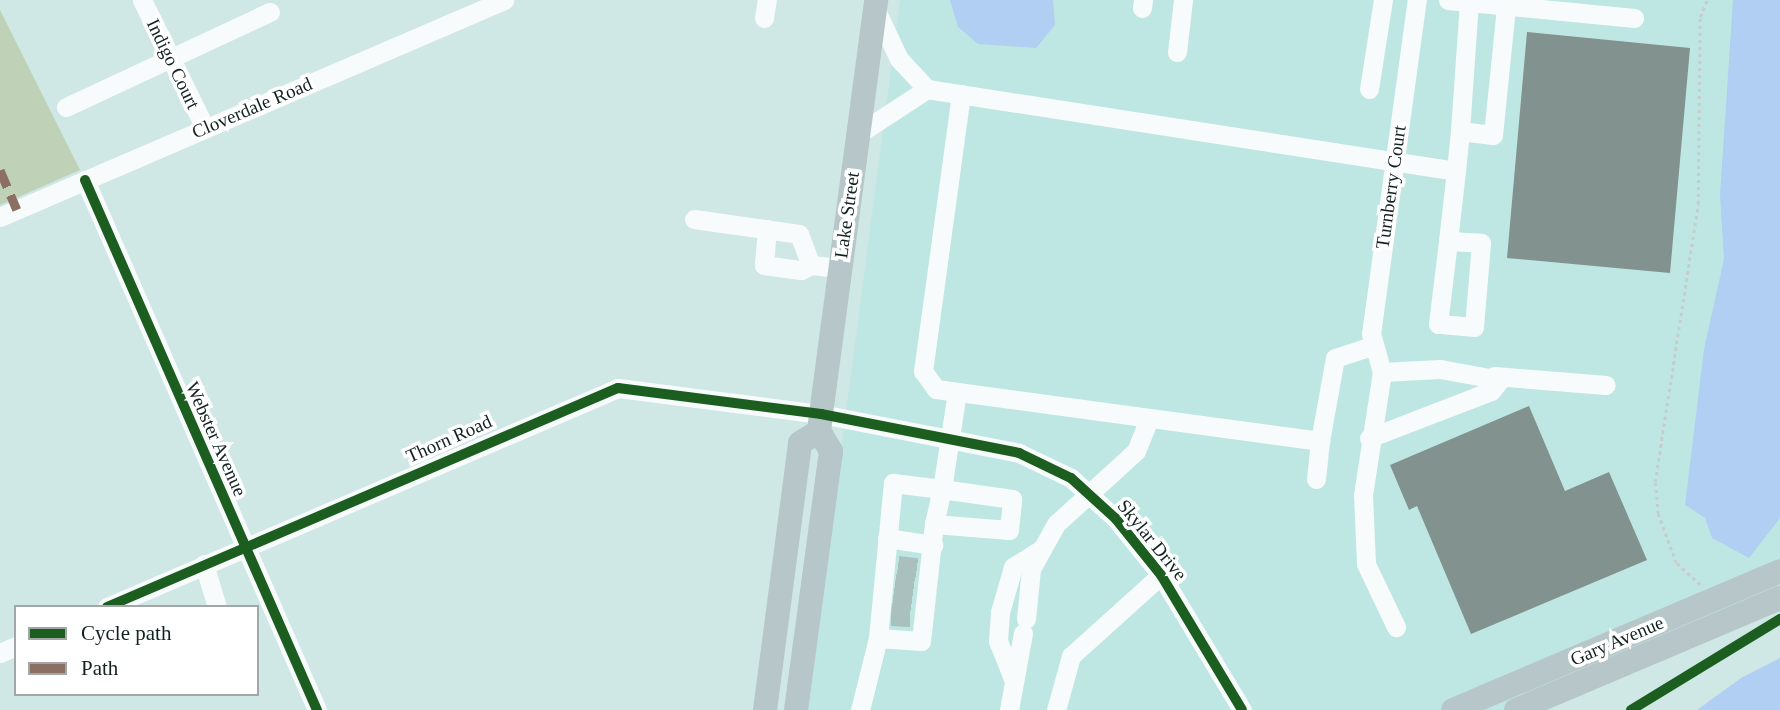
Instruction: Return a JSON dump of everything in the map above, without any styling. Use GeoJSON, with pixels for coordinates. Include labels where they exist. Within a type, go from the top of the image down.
{"type":"FeatureCollection","features":[{"type":"Feature","properties":{"kind":"main road","name":"Lake Street"},"geometry":{"type":"LineString","coordinates":[[796,710],[831,451],[820,422],[875,4]]}},
{"type":"Feature","properties":{"kind":"main road"},"geometry":{"type":"LineString","coordinates":[[765,710],[800,443],[820,422]]}},
{"type":"Feature","properties":{"kind":"main road","name":"Gary Avenue"},"geometry":{"type":"LineString","coordinates":[[1453,710],[1780,571]]}},
{"type":"Feature","properties":{"kind":"main road","name":"Gary Avenue"},"geometry":{"type":"LineString","coordinates":[[1516,710],[1780,598]]}},
{"type":"Feature","properties":{"kind":"street","name":"Indigo Court"},"geometry":{"type":"LineString","coordinates":[[142,0],[205,128]]}},
{"type":"Feature","properties":{"kind":"street","name":"Cloverdale Road"},"geometry":{"type":"LineString","coordinates":[[0,218],[503,0]]}},
{"type":"Feature","properties":{"kind":"street"},"geometry":{"type":"LineString","coordinates":[[1177,52],[1183,0]]}},
{"type":"Feature","properties":{"kind":"street"},"geometry":{"type":"LineString","coordinates":[[1369,89],[1383,0]]}},
{"type":"Feature","properties":{"kind":"street","name":"Turnberry Court"},"geometry":{"type":"LineString","coordinates":[[1371,346],[1417,0]]}},
{"type":"Feature","properties":{"kind":"street"},"geometry":{"type":"LineString","coordinates":[[1448,0],[1633,18]]}},
{"type":"Feature","properties":{"kind":"street"},"geometry":{"type":"LineString","coordinates":[[1448,241],[1460,131],[1469,2]]}},
{"type":"Feature","properties":{"kind":"street"},"geometry":{"type":"LineString","coordinates":[[875,4],[899,59],[927,89],[1395,159],[1456,171]]}},
{"type":"Feature","properties":{"kind":"street"},"geometry":{"type":"LineString","coordinates":[[1460,131],[1493,135],[1506,6]]}},
{"type":"Feature","properties":{"kind":"street"},"geometry":{"type":"LineString","coordinates":[[66,107],[270,12]]}},
{"type":"Feature","properties":{"kind":"street"},"geometry":{"type":"LineString","coordinates":[[858,134],[927,89]]}},
{"type":"Feature","properties":{"kind":"street"},"geometry":{"type":"LineString","coordinates":[[961,94],[923,371],[936,389],[1320,441]]}},
{"type":"Feature","properties":{"kind":"street","name":"Webster Avenue"},"geometry":{"type":"LineString","coordinates":[[85,180],[244,547],[259,603],[317,710]]}},
{"type":"Feature","properties":{"kind":"street"},"geometry":{"type":"LineString","coordinates":[[694,219],[799,234],[811,265]]}},
{"type":"Feature","properties":{"kind":"street"},"geometry":{"type":"LineString","coordinates":[[767,229],[764,265],[802,270],[811,265],[840,268]]}},
{"type":"Feature","properties":{"kind":"street"},"geometry":{"type":"LineString","coordinates":[[1316,478],[1335,358],[1371,346],[1382,372],[1369,439],[1363,495],[1366,564],[1396,627]]}},
{"type":"Feature","properties":{"kind":"street"},"geometry":{"type":"LineString","coordinates":[[1382,372],[1420,368],[1606,385]]}},
{"type":"Feature","properties":{"kind":"street"},"geometry":{"type":"LineString","coordinates":[[1369,439],[1491,391],[1500,380],[1494,376]]}},
{"type":"Feature","properties":{"kind":"street","name":"Thorn Road"},"geometry":{"type":"LineString","coordinates":[[112,605],[606,389],[820,422]]}},
{"type":"Feature","properties":{"kind":"street"},"geometry":{"type":"LineString","coordinates":[[878,638],[921,641],[922,594],[933,545],[934,524],[957,392]]}},
{"type":"Feature","properties":{"kind":"street"},"geometry":{"type":"LineString","coordinates":[[1009,710],[1031,569],[1056,524],[1136,451],[1149,418]]}},
{"type":"Feature","properties":{"kind":"street","name":"Skylar Drive"},"geometry":{"type":"LineString","coordinates":[[820,422],[1018,453],[1088,494],[1161,575],[1242,710]]}},
{"type":"Feature","properties":{"kind":"street"},"geometry":{"type":"LineString","coordinates":[[860,710],[888,590],[887,538],[893,483],[1012,499],[1009,530],[934,524]]}},
{"type":"Feature","properties":{"kind":"street"},"geometry":{"type":"LineString","coordinates":[[887,538],[933,545]]}},
{"type":"Feature","properties":{"kind":"street"},"geometry":{"type":"LineString","coordinates":[[1014,681],[998,641],[1000,611],[1013,567],[1041,550]]}},
{"type":"Feature","properties":{"kind":"street"},"geometry":{"type":"LineString","coordinates":[[204,564],[216,605]]}},
{"type":"Feature","properties":{"kind":"street"},"geometry":{"type":"LineString","coordinates":[[1056,710],[1072,656],[1161,575]]}},
{"type":"Feature","properties":{"kind":"path"},"geometry":{"type":"LineString","coordinates":[[1705,586],[1689,581],[1676,562],[1657,514],[1655,482],[1698,204],[1700,17],[1707,0]]}},
{"type":"Feature","properties":{"kind":"shaded area"},"geometry":{"type":"Polygon","coordinates":[[[900,0],[1780,0],[1780,607],[1543,710],[807,710],[900,0]]]}},
{"type":"Feature","properties":{"kind":"shaded area"},"geometry":{"type":"Polygon","coordinates":[[[950,0],[1053,0],[1055,25],[1036,48],[978,44],[958,27],[950,0]]]}},
{"type":"Feature","properties":{"kind":"shaded area"},"geometry":{"type":"Polygon","coordinates":[[[1733,0],[1780,0],[1780,518],[1749,558],[1712,538],[1705,518],[1685,505],[1704,349],[1724,259],[1720,195],[1733,0]]]}},
{"type":"Feature","properties":{"kind":"shaded area"},"geometry":{"type":"Polygon","coordinates":[[[1780,658],[1780,710],[1697,710],[1741,678],[1780,658]]]}},
{"type":"Feature","properties":{"kind":"green space"},"geometry":{"type":"Polygon","coordinates":[[[0,10],[80,170],[0,205],[0,10]]]}},
{"type":"Feature","properties":{"kind":"building"},"geometry":{"type":"Polygon","coordinates":[[[1527,32],[1690,48],[1670,273],[1507,258],[1527,32]]]}},
{"type":"Feature","properties":{"kind":"building"},"geometry":{"type":"Polygon","coordinates":[[[1529,406],[1565,491],[1609,472],[1647,560],[1471,634],[1417,506],[1409,510],[1390,465],[1529,406]]]}},
{"type":"Feature","properties":{"kind":"tunnel"},"geometry":{"type":"LineString","coordinates":[[898,565],[921,568]]}},
{"type":"Feature","properties":{"kind":"tunnel"},"geometry":{"type":"LineString","coordinates":[[895,583],[918,586]]}},
{"type":"Feature","properties":{"kind":"tunnel"},"geometry":{"type":"LineString","coordinates":[[893,598],[916,601]]}},
{"type":"Feature","properties":{"kind":"tunnel"},"geometry":{"type":"LineString","coordinates":[[891,616],[913,617]]}},
{"type":"Feature","properties":{"kind":"marked path"},"geometry":{"type":"LineString","coordinates":[[0,170],[17,210]]}},
{"type":"Feature","properties":{"kind":"cycle path"},"geometry":{"type":"LineString","coordinates":[[85,180],[317,710]]}},
{"type":"Feature","properties":{"kind":"cycle path"},"geometry":{"type":"LineString","coordinates":[[112,605],[618,388],[821,414],[1019,453],[1071,478],[1116,519],[1161,575],[1242,710]]}},
{"type":"Feature","properties":{"kind":"cycle path"},"geometry":{"type":"LineString","coordinates":[[1631,710],[1780,619]]}}]}
